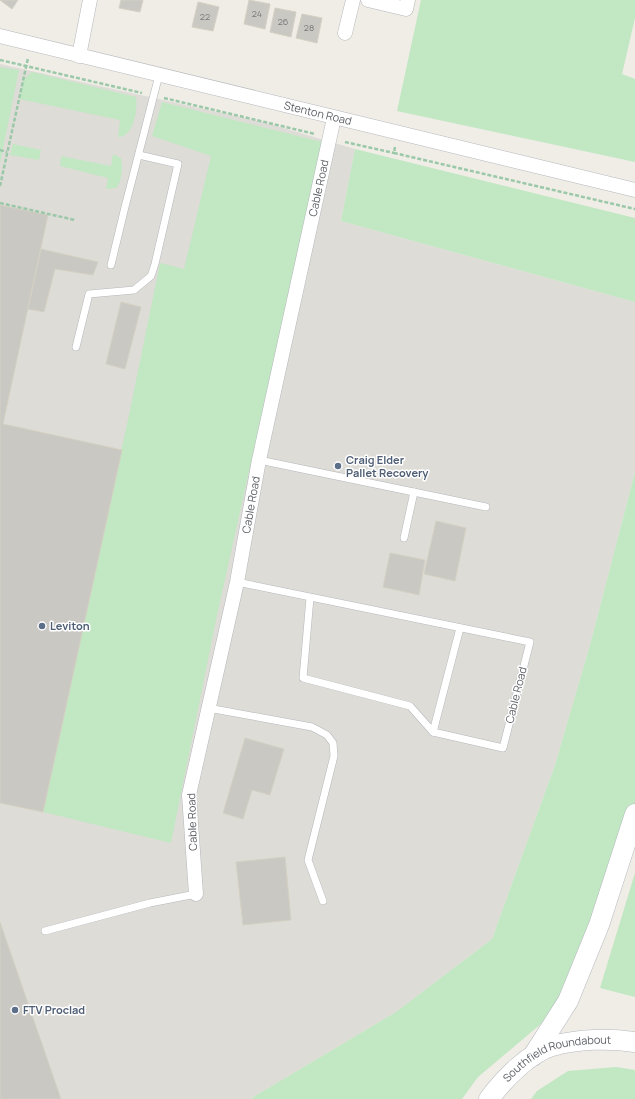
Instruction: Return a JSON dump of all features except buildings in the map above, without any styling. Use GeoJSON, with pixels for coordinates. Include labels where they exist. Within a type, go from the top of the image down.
{"type":"FeatureCollection","features":[{"type":"Feature","properties":{"kind":"main road"},"geometry":{"type":"LineString","coordinates":[[533,1056],[568,1000],[599,924],[635,814]]}},
{"type":"Feature","properties":{"kind":"main road","name":"Southfield Roundabout"},"geometry":{"type":"LineString","coordinates":[[489,1099],[499,1086],[515,1070],[533,1056],[551,1047],[573,1042],[603,1040],[635,1042]]}},
{"type":"Feature","properties":{"kind":"street"},"geometry":{"type":"LineString","coordinates":[[79,56],[90,0]]}},
{"type":"Feature","properties":{"kind":"street"},"geometry":{"type":"LineString","coordinates":[[345,33],[352,0]]}},
{"type":"Feature","properties":{"kind":"street"},"geometry":{"type":"LineString","coordinates":[[368,0],[406,9],[408,0]]}},
{"type":"Feature","properties":{"kind":"street","name":"Stenton Road"},"geometry":{"type":"LineString","coordinates":[[0,36],[635,190]]}},
{"type":"Feature","properties":{"kind":"street","name":"Cable Road"},"geometry":{"type":"LineString","coordinates":[[196,894],[189,795],[237,582],[259,460],[334,118]]}},
{"type":"Feature","properties":{"kind":"lane"},"geometry":{"type":"LineString","coordinates":[[112,265],[160,75]]}},
{"type":"Feature","properties":{"kind":"lane"},"geometry":{"type":"LineString","coordinates":[[76,346],[89,294],[134,290],[150,276],[155,264],[178,164],[139,155]]}},
{"type":"Feature","properties":{"kind":"lane"},"geometry":{"type":"LineString","coordinates":[[259,460],[486,507]]}},
{"type":"Feature","properties":{"kind":"lane"},"geometry":{"type":"LineString","coordinates":[[404,538],[414,492]]}},
{"type":"Feature","properties":{"kind":"lane","name":"Cable Road"},"geometry":{"type":"LineString","coordinates":[[237,582],[530,642],[503,748],[433,732]]}},
{"type":"Feature","properties":{"kind":"lane"},"geometry":{"type":"LineString","coordinates":[[310,598],[303,678],[410,706],[433,732]]}},
{"type":"Feature","properties":{"kind":"lane"},"geometry":{"type":"LineString","coordinates":[[433,732],[460,628]]}},
{"type":"Feature","properties":{"kind":"lane"},"geometry":{"type":"LineString","coordinates":[[208,708],[312,727],[327,735],[333,743],[334,756],[308,860],[323,901]]}},
{"type":"Feature","properties":{"kind":"lane"},"geometry":{"type":"LineString","coordinates":[[45,931],[150,903],[196,894]]}},
{"type":"Feature","properties":{"kind":"path"},"geometry":{"type":"LineString","coordinates":[[0,186],[31,44]]}},
{"type":"Feature","properties":{"kind":"path"},"geometry":{"type":"LineString","coordinates":[[0,60],[394,154]]}},
{"type":"Feature","properties":{"kind":"path"},"geometry":{"type":"LineString","coordinates":[[0,150],[7,152]]}},
{"type":"Feature","properties":{"kind":"path"},"geometry":{"type":"LineString","coordinates":[[0,202],[75,220]]}},
{"type":"Feature","properties":{"kind":"shaded area"},"geometry":{"type":"Polygon","coordinates":[[[0,64],[263,122],[355,149],[341,221],[635,302],[635,472],[590,645],[555,765],[492,939],[396,1012],[250,1099],[0,1099],[0,64]]]}},
{"type":"Feature","properties":{"kind":"green space"},"geometry":{"type":"Polygon","coordinates":[[[421,0],[635,0],[635,18],[622,74],[635,79],[635,162],[397,111],[421,0]]]}},
{"type":"Feature","properties":{"kind":"green space"},"geometry":{"type":"Polygon","coordinates":[[[0,67],[19,70],[0,163],[0,67]]]}},
{"type":"Feature","properties":{"kind":"green space"},"geometry":{"type":"Polygon","coordinates":[[[32,72],[136,97],[134,122],[131,128],[123,136],[118,137],[120,120],[19,99],[23,80],[32,72]]]}},
{"type":"Feature","properties":{"kind":"green space"},"geometry":{"type":"Polygon","coordinates":[[[162,102],[322,142],[216,620],[171,843],[43,812],[130,410],[160,263],[184,269],[211,156],[152,136],[162,102]]]}},
{"type":"Feature","properties":{"kind":"green space"},"geometry":{"type":"Polygon","coordinates":[[[13,144],[41,150],[39,160],[10,155],[13,144]]]}},
{"type":"Feature","properties":{"kind":"green space"},"geometry":{"type":"Polygon","coordinates":[[[355,149],[635,218],[635,302],[341,221],[355,149]]]}},
{"type":"Feature","properties":{"kind":"green space"},"geometry":{"type":"Polygon","coordinates":[[[113,154],[121,158],[122,162],[121,178],[116,188],[106,189],[108,178],[60,166],[61,156],[111,166],[113,154]]]}},
{"type":"Feature","properties":{"kind":"green space"},"geometry":{"type":"Polygon","coordinates":[[[635,472],[635,814],[568,1001],[478,1077],[462,1099],[250,1099],[396,1012],[492,939],[555,765],[590,645],[635,472]]]}},
{"type":"Feature","properties":{"kind":"green space"},"geometry":{"type":"Polygon","coordinates":[[[635,873],[635,997],[600,988],[635,873]]]}},
{"type":"Feature","properties":{"kind":"green space"},"geometry":{"type":"Polygon","coordinates":[[[616,1067],[635,1070],[635,1099],[531,1099],[537,1091],[568,1071],[616,1067]]]}},
{"type":"Feature","properties":{"kind":"place","name":"Craig Elder Pallet Recovery"},"geometry":{"type":"Point","coordinates":[338,466]}},
{"type":"Feature","properties":{"kind":"place","name":"Leviton"},"geometry":{"type":"Point","coordinates":[42,626]}},
{"type":"Feature","properties":{"kind":"place","name":"FTV Proclad"},"geometry":{"type":"Point","coordinates":[15,1010]}}]}
